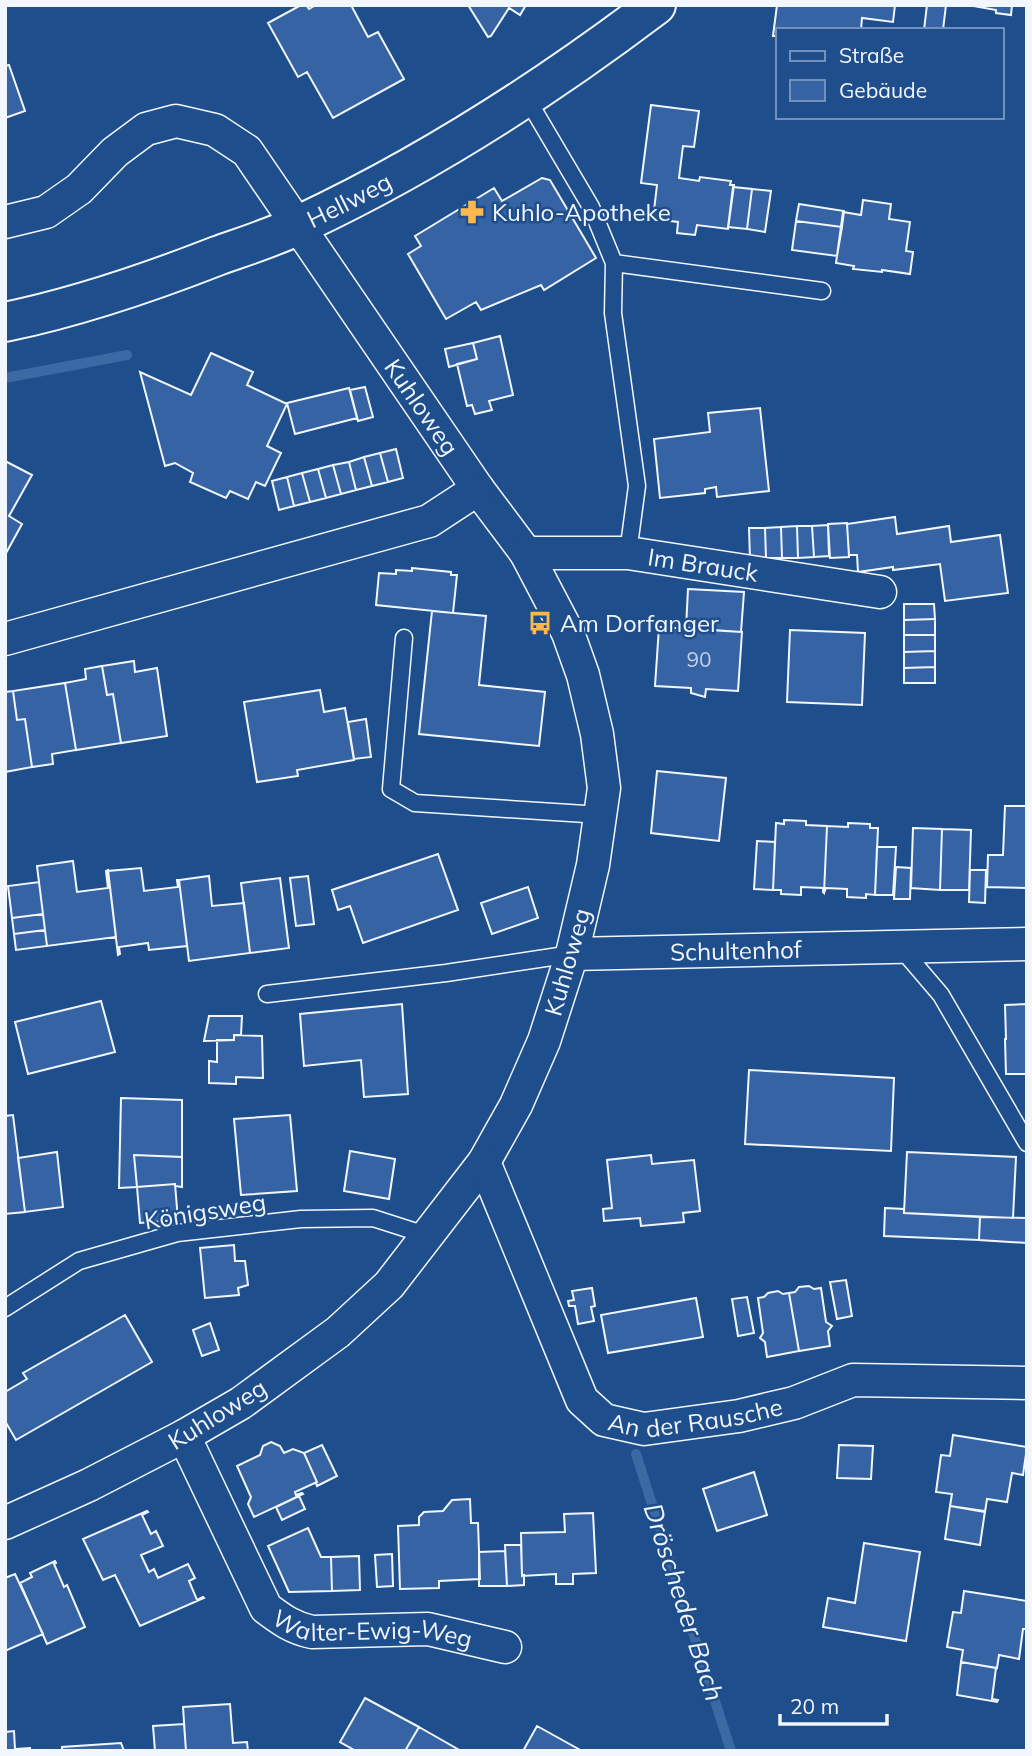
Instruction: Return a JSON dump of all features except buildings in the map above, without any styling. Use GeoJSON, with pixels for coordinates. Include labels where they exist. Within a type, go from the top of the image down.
{"type":"FeatureCollection","features":[{"type":"Feature","properties":{"kind":"street","name":"Hellweg"},"geometry":{"type":"LineString","coordinates":[[5,322],[54,312],[145,284],[299,225],[402,172],[526,97],[656,5]]}},
{"type":"Feature","properties":{"kind":"street","name":"Kuhloweg"},"geometry":{"type":"LineString","coordinates":[[5,222],[46,212],[79,188],[115,152],[146,129],[176,121],[215,130],[247,151],[478,489],[526,554],[568,633],[583,675],[597,734],[604,788],[593,865],[572,954],[544,1041],[516,1105],[484,1162],[389,1285],[338,1332],[241,1403],[89,1485],[5,1523]]}},
{"type":"Feature","properties":{"kind":"street"},"geometry":{"type":"LineString","coordinates":[[5,639],[429,521],[478,489]]}},
{"type":"Feature","properties":{"kind":"street","name":"Im Brauck"},"geometry":{"type":"LineString","coordinates":[[526,554],[628,553],[880,592]]}},
{"type":"Feature","properties":{"kind":"street","name":"Schultenhof"},"geometry":{"type":"LineString","coordinates":[[572,954],[1027,944]]}},
{"type":"Feature","properties":{"kind":"street","name":"An der Rausche"},"geometry":{"type":"LineString","coordinates":[[484,1162],[582,1400],[604,1420],[644,1429],[739,1416],[794,1403],[853,1380],[1027,1383]]}},
{"type":"Feature","properties":{"kind":"street","name":"Walter-Ewig-Weg"},"geometry":{"type":"LineString","coordinates":[[184,1436],[266,1608],[279,1618],[296,1629],[312,1632],[428,1629],[505,1647]]}},
{"type":"Feature","properties":{"kind":"lane"},"geometry":{"type":"LineString","coordinates":[[526,97],[591,207],[614,262],[613,313],[638,485],[628,553]]}},
{"type":"Feature","properties":{"kind":"lane"},"geometry":{"type":"LineString","coordinates":[[614,262],[822,291]]}},
{"type":"Feature","properties":{"kind":"lane"},"geometry":{"type":"LineString","coordinates":[[404,638],[391,789],[415,803],[601,815]]}},
{"type":"Feature","properties":{"kind":"lane"},"geometry":{"type":"LineString","coordinates":[[900,947],[941,995],[1027,1143]]}},
{"type":"Feature","properties":{"kind":"lane"},"geometry":{"type":"LineString","coordinates":[[267,994],[446,973],[572,954]]}},
{"type":"Feature","properties":{"kind":"lane","name":"Königsweg"},"geometry":{"type":"LineString","coordinates":[[5,1308],[79,1261],[177,1233],[301,1219],[373,1218],[426,1235]]}},
{"type":"Feature","properties":{"kind":"waterway"},"geometry":{"type":"LineString","coordinates":[[5,378],[127,355]]}},
{"type":"Feature","properties":{"kind":"waterway","name":"Dröscheder Bach"},"geometry":{"type":"LineString","coordinates":[[636,1454],[731,1751]]}},
{"type":"Feature","properties":{"kind":"place","name":"Kuhlo-Apotheke"},"geometry":{"type":"Point","coordinates":[472,212]}},
{"type":"Feature","properties":{"kind":"place","name":"Am Dorfanger"},"geometry":{"type":"Point","coordinates":[540,623]}}]}
